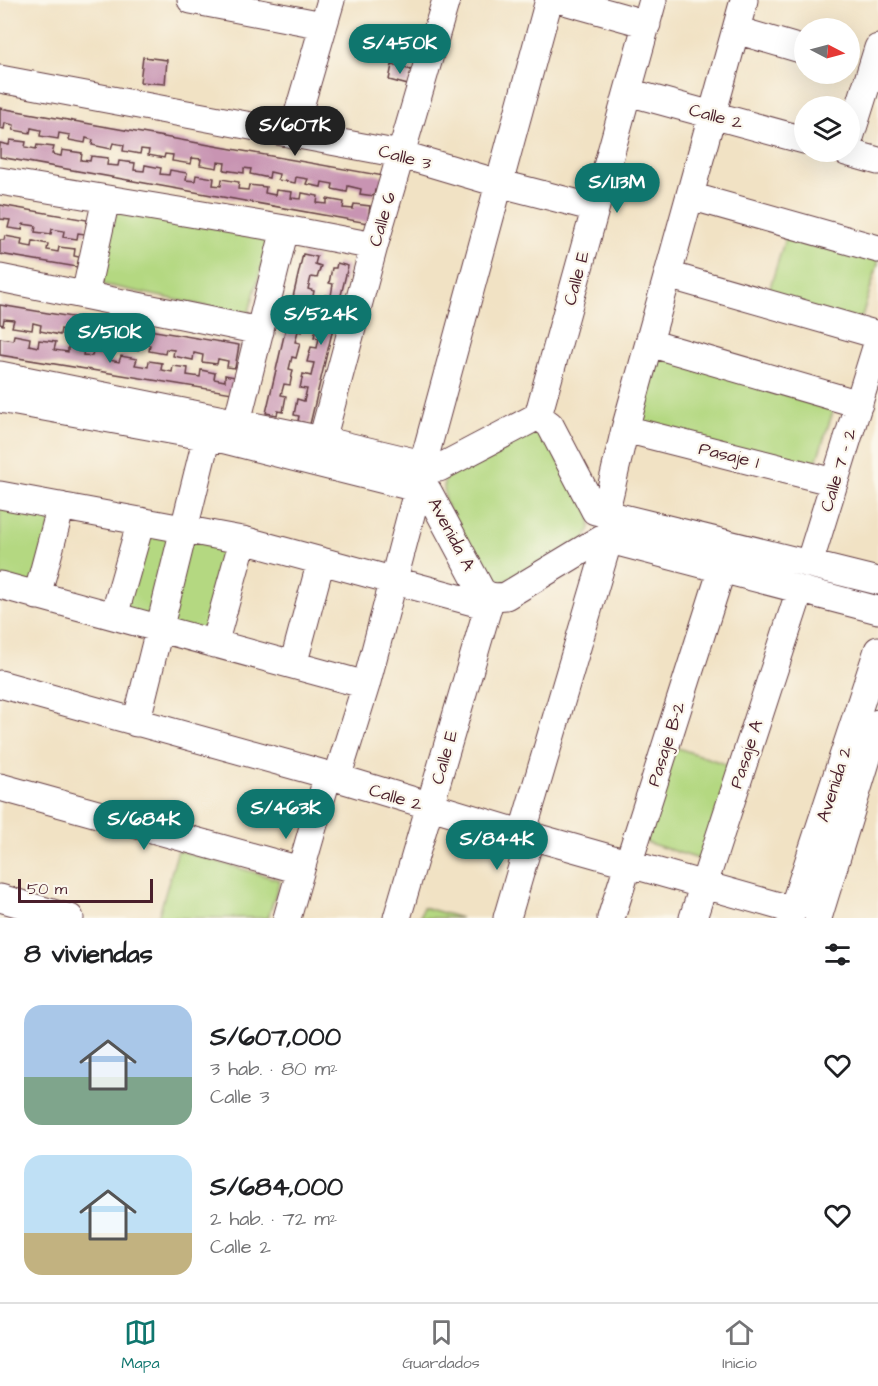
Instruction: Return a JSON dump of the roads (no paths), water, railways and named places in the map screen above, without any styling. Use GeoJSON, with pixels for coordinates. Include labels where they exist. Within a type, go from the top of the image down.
{"type":"FeatureCollection","features":[{"type":"Feature","properties":{"kind":"street"},"geometry":{"type":"LineString","coordinates":[[191,0],[327,13],[292,134]]}},
{"type":"Feature","properties":{"kind":"street","name":"Calle 6"},"geometry":{"type":"LineString","coordinates":[[322,440],[374,246],[446,0]]}},
{"type":"Feature","properties":{"kind":"street"},"geometry":{"type":"LineString","coordinates":[[287,918],[300,870],[366,685],[498,183],[549,0]]}},
{"type":"Feature","properties":{"kind":"street"},"geometry":{"type":"LineString","coordinates":[[561,0],[650,12]]}},
{"type":"Feature","properties":{"kind":"street"},"geometry":{"type":"LineString","coordinates":[[507,918],[526,835],[607,526],[625,429],[744,0]]}},
{"type":"Feature","properties":{"kind":"street","name":"Calle E"},"geometry":{"type":"LineString","coordinates":[[538,416],[650,12]]}},
{"type":"Feature","properties":{"kind":"street"},"geometry":{"type":"LineString","coordinates":[[736,30],[794,47]]}},
{"type":"Feature","properties":{"kind":"street"},"geometry":{"type":"LineString","coordinates":[[858,96],[866,60]]}},
{"type":"Feature","properties":{"kind":"street","name":"Calle 3"},"geometry":{"type":"LineString","coordinates":[[0,79],[400,154],[498,183],[596,208]]}},
{"type":"Feature","properties":{"kind":"street","name":"Calle 2"},"geometry":{"type":"LineString","coordinates":[[628,92],[794,137]]}},
{"type":"Feature","properties":{"kind":"street"},"geometry":{"type":"LineString","coordinates":[[860,156],[878,161]]}},
{"type":"Feature","properties":{"kind":"street"},"geometry":{"type":"LineString","coordinates":[[0,181],[374,246]]}},
{"type":"Feature","properties":{"kind":"street"},"geometry":{"type":"LineString","coordinates":[[690,196],[878,249]]}},
{"type":"Feature","properties":{"kind":"street"},"geometry":{"type":"LineString","coordinates":[[85,295],[106,199]]}},
{"type":"Feature","properties":{"kind":"street"},"geometry":{"type":"LineString","coordinates":[[237,422],[285,229]]}},
{"type":"Feature","properties":{"kind":"street"},"geometry":{"type":"LineString","coordinates":[[668,275],[878,335]]}},
{"type":"Feature","properties":{"kind":"street"},"geometry":{"type":"LineString","coordinates":[[0,278],[260,331]]}},
{"type":"Feature","properties":{"kind":"street","name":"Calle 7 - 2"},"geometry":{"type":"LineString","coordinates":[[809,564],[878,341]]}},
{"type":"Feature","properties":{"kind":"street"},"geometry":{"type":"LineString","coordinates":[[649,343],[859,404]]}},
{"type":"Feature","properties":{"kind":"street","name":"Avenida A"},"geometry":{"type":"LineString","coordinates":[[0,375],[322,440],[421,476],[481,590],[490,601]]}},
{"type":"Feature","properties":{"kind":"street","name":"Avenida A"},"geometry":{"type":"LineString","coordinates":[[0,399],[421,476],[538,416]]}},
{"type":"Feature","properties":{"kind":"street"},"geometry":{"type":"LineString","coordinates":[[538,416],[550,424],[595,511],[607,526],[722,569],[878,610]]}},
{"type":"Feature","properties":{"kind":"street","name":"Pasaje 1"},"geometry":{"type":"LineString","coordinates":[[625,429],[834,482]]}},
{"type":"Feature","properties":{"kind":"street"},"geometry":{"type":"LineString","coordinates":[[136,723],[207,436]]}},
{"type":"Feature","properties":{"kind":"street"},"geometry":{"type":"LineString","coordinates":[[0,495],[243,540],[394,581],[490,601],[506,596],[602,538],[607,526]]}},
{"type":"Feature","properties":{"kind":"street"},"geometry":{"type":"LineString","coordinates":[[38,596],[61,506]]}},
{"type":"Feature","properties":{"kind":"street"},"geometry":{"type":"LineString","coordinates":[[114,616],[141,521]]}},
{"type":"Feature","properties":{"kind":"street"},"geometry":{"type":"LineString","coordinates":[[607,526],[809,564],[878,581]]}},
{"type":"Feature","properties":{"kind":"street"},"geometry":{"type":"LineString","coordinates":[[214,644],[243,540]]}},
{"type":"Feature","properties":{"kind":"street"},"geometry":{"type":"LineString","coordinates":[[293,664],[321,561]]}},
{"type":"Feature","properties":{"kind":"street","name":"Pasaje B-2"},"geometry":{"type":"LineString","coordinates":[[610,918],[722,569]]}},
{"type":"Feature","properties":{"kind":"street"},"geometry":{"type":"LineString","coordinates":[[0,585],[366,685]]}},
{"type":"Feature","properties":{"kind":"street","name":"Pasaje A"},"geometry":{"type":"LineString","coordinates":[[693,918],[800,590]]}},
{"type":"Feature","properties":{"kind":"street","name":"Calle E"},"geometry":{"type":"LineString","coordinates":[[397,918],[490,601]]}},
{"type":"Feature","properties":{"kind":"street","name":"Avenida 2"},"geometry":{"type":"LineString","coordinates":[[800,915],[878,650]]}},
{"type":"Feature","properties":{"kind":"street","name":"Calle 2"},"geometry":{"type":"LineString","coordinates":[[0,684],[332,777],[800,915]]}},
{"type":"Feature","properties":{"kind":"street","name":"Avenida 2"},"geometry":{"type":"LineString","coordinates":[[800,915],[878,723]]}},
{"type":"Feature","properties":{"kind":"street"},"geometry":{"type":"LineString","coordinates":[[0,788],[300,870]]}},
{"type":"Feature","properties":{"kind":"street"},"geometry":{"type":"LineString","coordinates":[[0,897],[70,918]]}}]}
